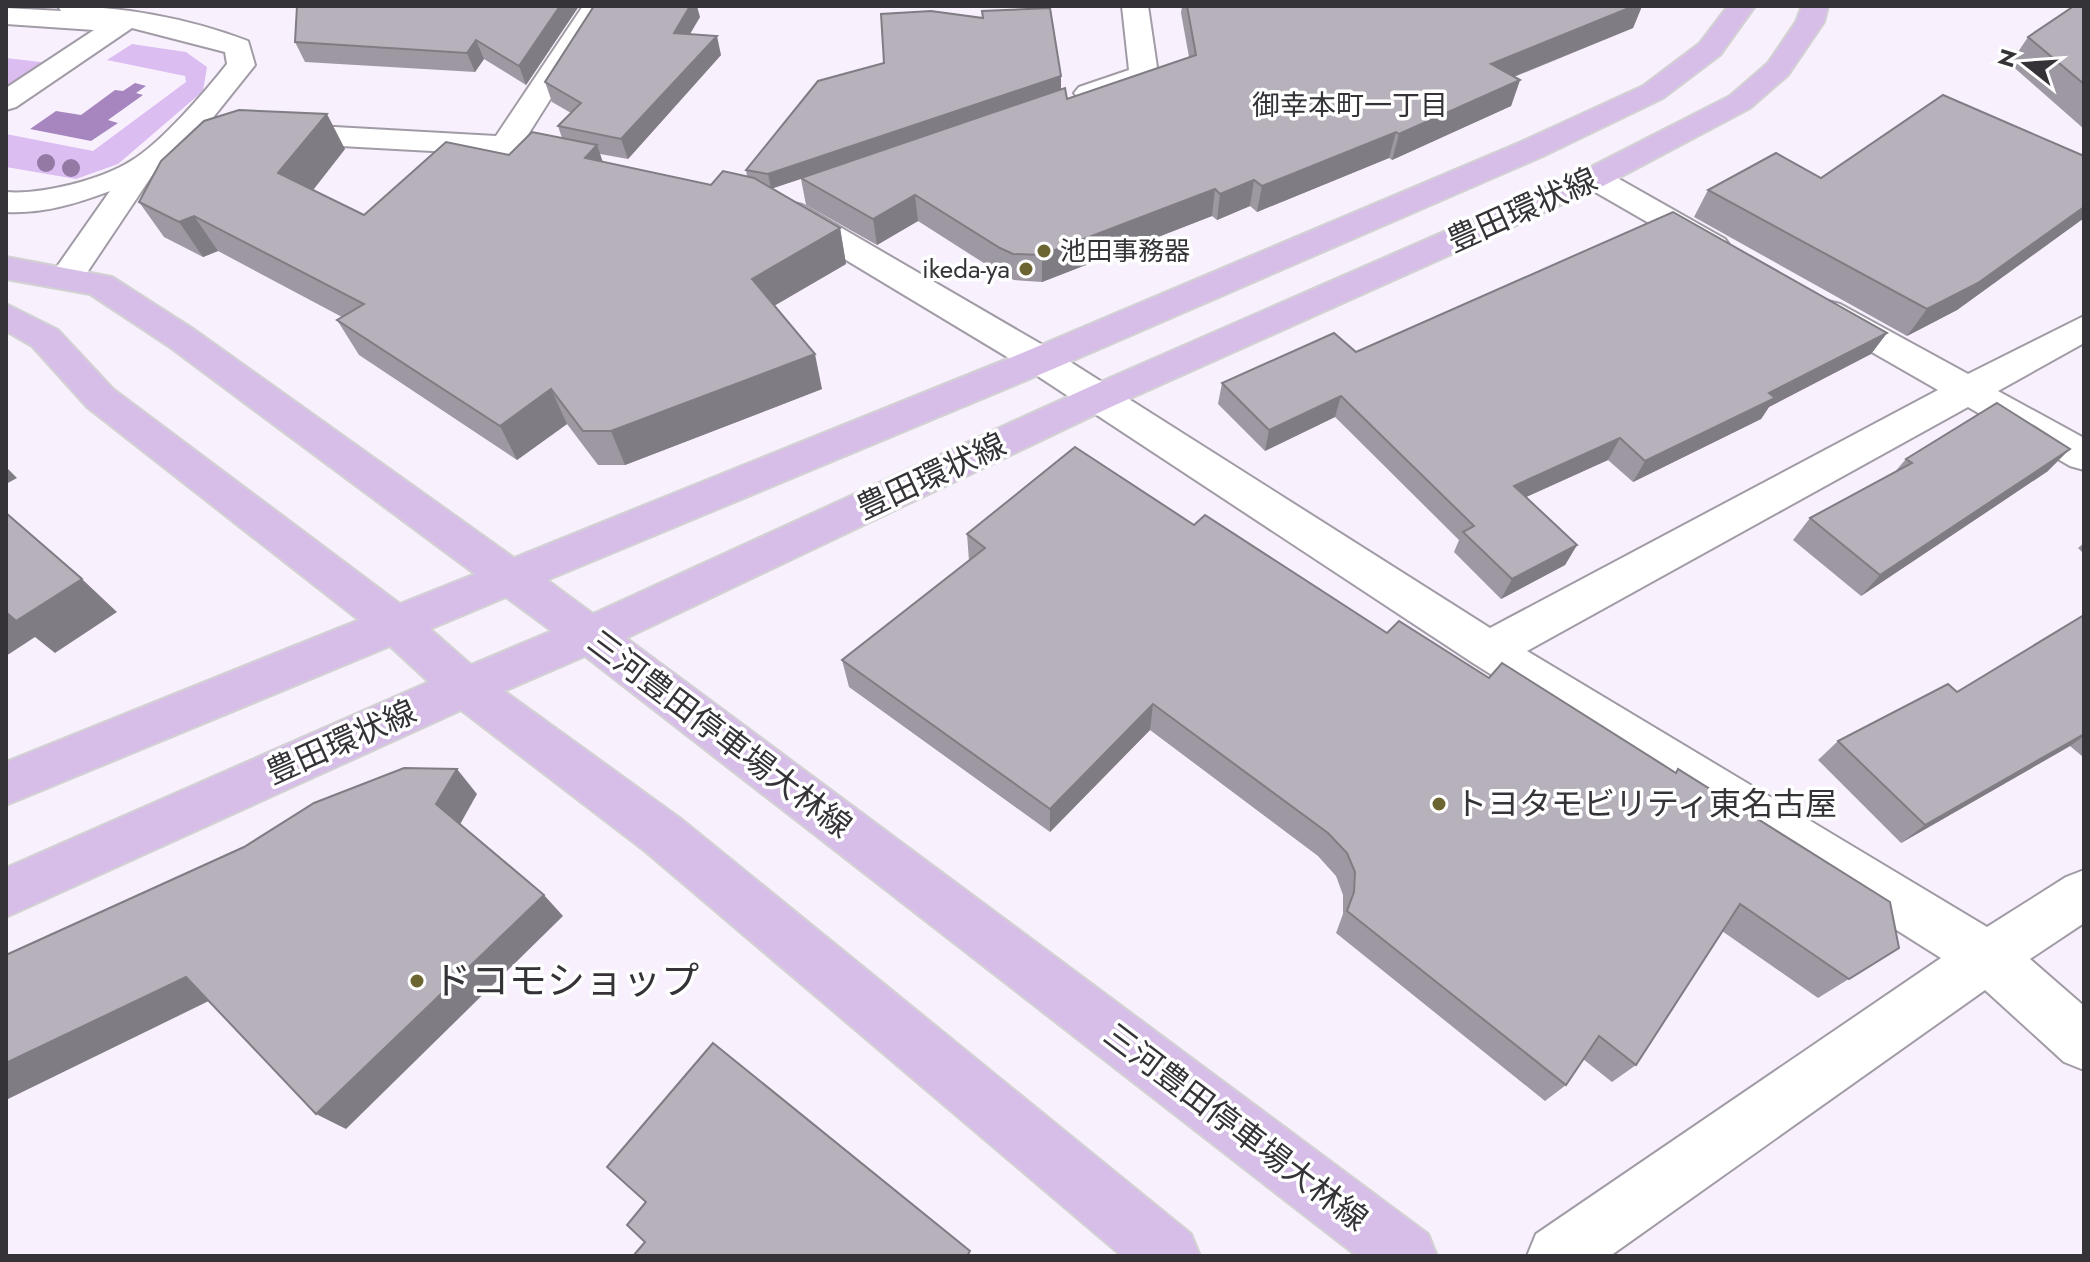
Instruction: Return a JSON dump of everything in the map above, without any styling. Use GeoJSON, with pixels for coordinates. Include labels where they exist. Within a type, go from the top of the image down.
{"type":"FeatureCollection","features":[{"type":"Feature","properties":{"kind":"main road","name":"豊田環状線"},"geometry":{"type":"LineString","coordinates":[[6,784],[1040,360],[1532,149],[1653,92],[1710,49],[1742,6]]}},
{"type":"Feature","properties":{"kind":"main road","name":"豊田環状線"},"geometry":{"type":"LineString","coordinates":[[6,893],[465,687],[590,635],[1100,397],[1594,178],[1740,102],[1778,69],[1810,22],[1815,6]]}},
{"type":"Feature","properties":{"kind":"main road","name":"三河豊田停車場大林線"},"geometry":{"type":"LineString","coordinates":[[6,268],[100,285],[180,337],[590,635],[1406,1256]]}},
{"type":"Feature","properties":{"kind":"main road"},"geometry":{"type":"LineString","coordinates":[[6,315],[45,338],[100,398],[395,624],[465,687],[663,835],[1169,1256]]}},
{"type":"Feature","properties":{"kind":"street"},"geometry":{"type":"LineString","coordinates":[[66,278],[142,168],[210,105],[241,65],[238,47],[215,38],[71,6]]}},
{"type":"Feature","properties":{"kind":"street"},"geometry":{"type":"LineString","coordinates":[[505,146],[596,6]]}},
{"type":"Feature","properties":{"kind":"street"},"geometry":{"type":"LineString","coordinates":[[1055,104],[1144,74],[1135,6]]}},
{"type":"Feature","properties":{"kind":"street"},"geometry":{"type":"LineString","coordinates":[[6,16],[122,23],[173,30]]}},
{"type":"Feature","properties":{"kind":"street"},"geometry":{"type":"LineString","coordinates":[[6,101],[122,23]]}},
{"type":"Feature","properties":{"kind":"street"},"geometry":{"type":"LineString","coordinates":[[185,128],[505,146],[594,165]]}},
{"type":"Feature","properties":{"kind":"street"},"geometry":{"type":"LineString","coordinates":[[6,202],[21,204],[49,200],[142,168]]}},
{"type":"Feature","properties":{"kind":"street"},"geometry":{"type":"LineString","coordinates":[[1594,178],[1746,265]]}},
{"type":"Feature","properties":{"kind":"street"},"geometry":{"type":"LineString","coordinates":[[778,198],[1100,397],[1489,650],[1987,957],[2084,1042]]}},
{"type":"Feature","properties":{"kind":"street"},"geometry":{"type":"LineString","coordinates":[[1801,297],[2084,456]]}},
{"type":"Feature","properties":{"kind":"street"},"geometry":{"type":"LineString","coordinates":[[1489,650],[2084,328]]}},
{"type":"Feature","properties":{"kind":"street"},"geometry":{"type":"LineString","coordinates":[[1558,1256],[1987,957],[2084,894]]}},
{"type":"Feature","properties":{"kind":"shaded area"},"geometry":{"type":"Polygon","coordinates":[[[132,44],[186,52],[207,67],[203,91],[118,164],[76,179],[6,167],[6,134],[93,151],[186,82],[185,76],[107,60],[132,44]]]}},
{"type":"Feature","properties":{"kind":"shaded area"},"geometry":{"type":"Polygon","coordinates":[[[6,58],[49,63],[6,92],[6,58]]]}},
{"type":"Feature","properties":{"kind":"shaded area"},"geometry":{"type":"Polygon","coordinates":[[[135,83],[146,86],[136,93],[143,95],[108,120],[118,123],[91,141],[30,129],[56,111],[81,115],[115,90],[123,91],[135,83]]]}},
{"type":"Feature","properties":{"kind":"building"},"geometry":{"type":"Polygon","coordinates":[[[297,6],[560,6],[519,66],[476,40],[467,53],[295,42],[297,6]]]}},
{"type":"Feature","properties":{"kind":"building"},"geometry":{"type":"Polygon","coordinates":[[[594,6],[690,6],[674,33],[717,36],[621,139],[558,126],[581,103],[545,82],[594,6]]]}},
{"type":"Feature","properties":{"kind":"building"},"geometry":{"type":"Polygon","coordinates":[[[1187,6],[1634,6],[1491,64],[1520,80],[1399,134],[1396,132],[1262,186],[1254,180],[1220,194],[1215,189],[1042,255],[1013,254],[1000,248],[915,195],[873,219],[801,178],[1065,88],[1067,99],[1196,55],[1187,6]]]}},
{"type":"Feature","properties":{"kind":"building"},"geometry":{"type":"Polygon","coordinates":[[[2074,6],[2084,6],[2084,84],[2028,37],[2074,6]]]}},
{"type":"Feature","properties":{"kind":"building"},"geometry":{"type":"Polygon","coordinates":[[[1050,8],[1061,76],[768,174],[746,170],[818,81],[884,63],[881,14],[931,11],[983,18],[982,11],[1050,8]]]}},
{"type":"Feature","properties":{"kind":"building"},"geometry":{"type":"Polygon","coordinates":[[[1943,95],[2084,156],[2084,207],[1978,283],[1927,309],[1708,190],[1776,153],[1821,178],[1943,95]]]}},
{"type":"Feature","properties":{"kind":"building"},"geometry":{"type":"Polygon","coordinates":[[[239,110],[327,114],[278,173],[364,215],[446,142],[509,155],[532,132],[597,145],[585,158],[711,185],[723,171],[754,178],[840,228],[752,279],[815,354],[611,431],[583,431],[551,389],[500,426],[337,320],[364,304],[194,216],[179,222],[139,202],[161,161],[204,121],[239,110]]]}},
{"type":"Feature","properties":{"kind":"building"},"geometry":{"type":"Polygon","coordinates":[[[1673,212],[1887,333],[1769,393],[1775,398],[1645,461],[1620,438],[1514,486],[1577,545],[1512,579],[1463,532],[1474,526],[1341,396],[1269,430],[1222,383],[1334,333],[1356,352],[1673,212]]]}},
{"type":"Feature","properties":{"kind":"building"},"geometry":{"type":"Polygon","coordinates":[[[1997,403],[2070,449],[1880,575],[1810,518],[1912,463],[1906,459],[1997,403]]]}},
{"type":"Feature","properties":{"kind":"building","name":"トヨタモビリティ東名古屋"},"geometry":{"type":"Polygon","coordinates":[[[1075,447],[1194,525],[1205,515],[1387,633],[1399,621],[1489,678],[1502,663],[1676,773],[1678,769],[1890,902],[1899,948],[1849,979],[1740,904],[1636,1065],[1599,1036],[1566,1085],[1347,911],[1354,892],[1355,872],[1347,853],[1328,833],[1153,704],[1050,809],[842,660],[985,548],[967,534],[1075,447]]]}},
{"type":"Feature","properties":{"kind":"building"},"geometry":{"type":"Polygon","coordinates":[[[6,513],[82,579],[16,621],[6,612],[6,513]]]}},
{"type":"Feature","properties":{"kind":"building"},"geometry":{"type":"Polygon","coordinates":[[[2084,615],[2084,734],[1925,825],[1838,741],[1948,684],[1957,692],[2084,615]]]}},
{"type":"Feature","properties":{"kind":"building"},"geometry":{"type":"Polygon","coordinates":[[[404,768],[457,769],[436,804],[544,895],[316,1114],[186,977],[6,1063],[6,955],[244,847],[314,803],[404,768]]]}},
{"type":"Feature","properties":{"kind":"building"},"geometry":{"type":"Polygon","coordinates":[[[713,1043],[970,1251],[967,1256],[633,1256],[645,1242],[627,1225],[646,1202],[607,1167],[713,1043]]]}},
{"type":"Feature","properties":{"kind":"place","name":"池田事務器"},"geometry":{"type":"Point","coordinates":[1044,251]}},
{"type":"Feature","properties":{"kind":"place","name":"ikeda-ya"},"geometry":{"type":"Point","coordinates":[1026,269]}},
{"type":"Feature","properties":{"kind":"place","name":"トヨタモビリティ東名古屋"},"geometry":{"type":"Point","coordinates":[1439,804]}},
{"type":"Feature","properties":{"kind":"place","name":"ドコモショップ"},"geometry":{"type":"Point","coordinates":[417,981]}},
{"type":"Feature","properties":{"kind":"district","name":"御幸本町一丁目"},"geometry":{"type":"Point","coordinates":[1350,105]}}]}
